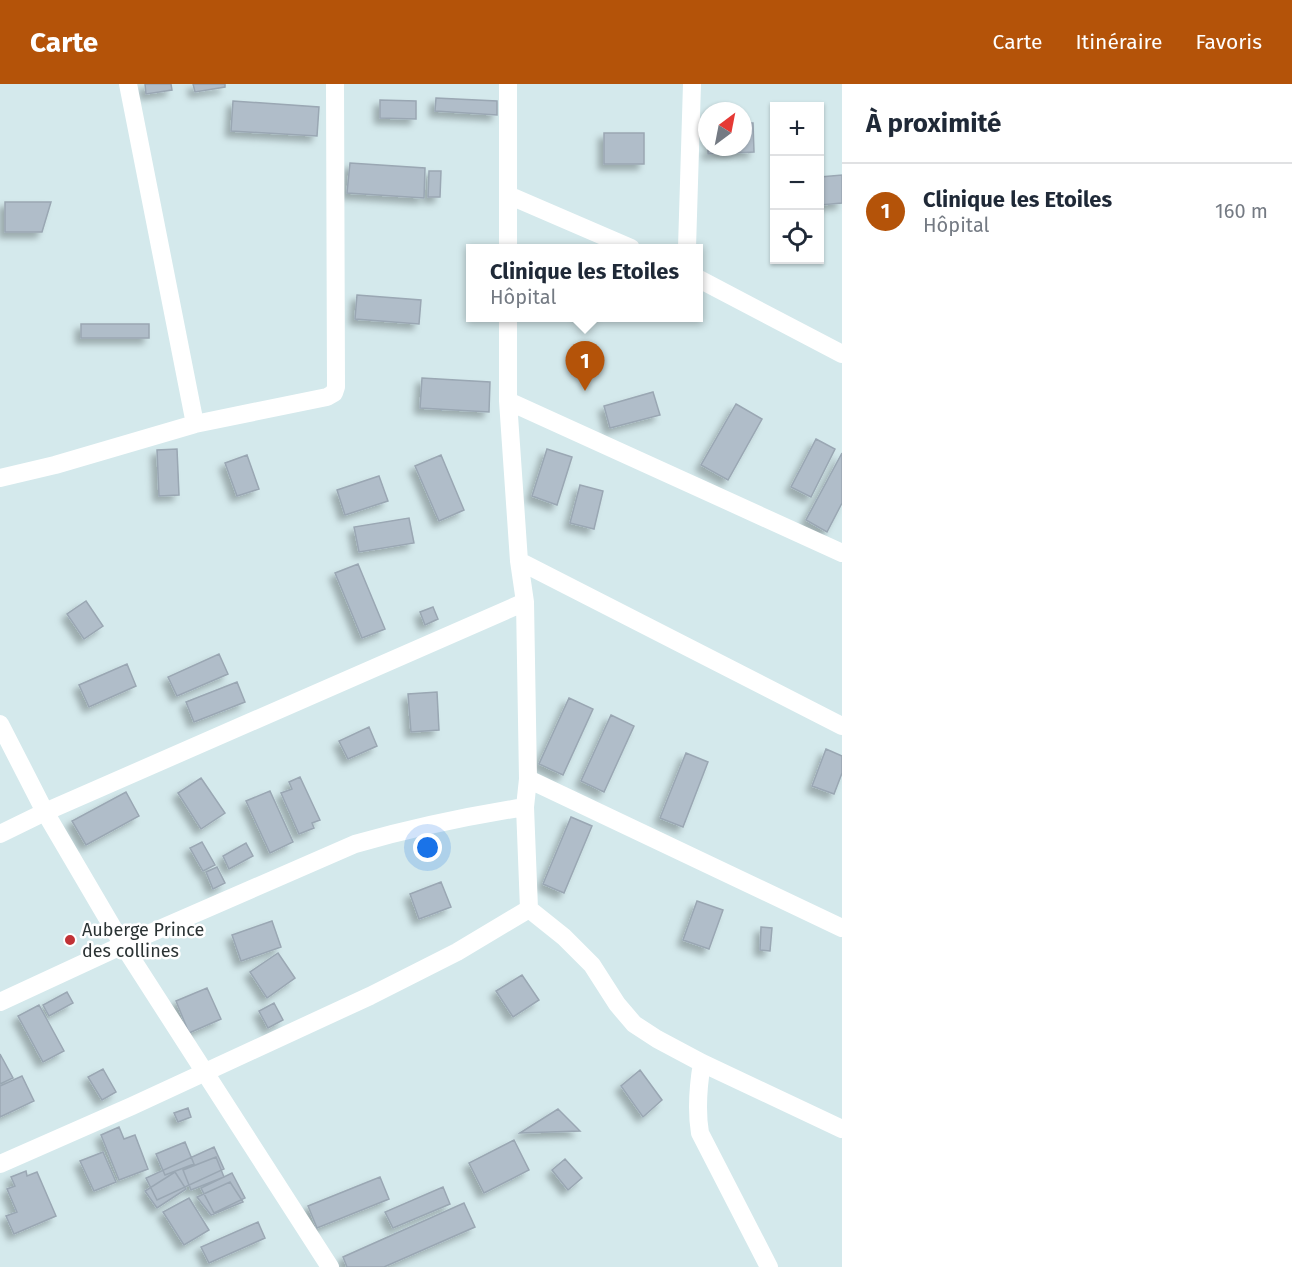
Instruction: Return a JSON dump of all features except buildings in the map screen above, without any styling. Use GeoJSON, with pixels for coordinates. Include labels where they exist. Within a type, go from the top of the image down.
{"type":"FeatureCollection","features":[{"type":"Feature","properties":{"kind":"street"},"geometry":{"type":"LineString","coordinates":[[128,84],[195,424]]}},
{"type":"Feature","properties":{"kind":"street"},"geometry":{"type":"LineString","coordinates":[[0,478],[55,465],[195,424],[327,397],[334,393],[336,387],[335,84]]}},
{"type":"Feature","properties":{"kind":"street"},"geometry":{"type":"LineString","coordinates":[[508,84],[508,244]]}},
{"type":"Feature","properties":{"kind":"street"},"geometry":{"type":"LineString","coordinates":[[687,244],[692,84]]}},
{"type":"Feature","properties":{"kind":"street"},"geometry":{"type":"LineString","coordinates":[[508,195],[620,244]]}},
{"type":"Feature","properties":{"kind":"street"},"geometry":{"type":"LineString","coordinates":[[703,281],[842,354]]}},
{"type":"Feature","properties":{"kind":"street"},"geometry":{"type":"LineString","coordinates":[[508,322],[508,401],[519,561],[525,602],[528,779],[525,807],[529,909],[564,937],[592,964],[617,1004],[634,1024],[702,1063],[842,1129]]}},
{"type":"Feature","properties":{"kind":"street"},"geometry":{"type":"LineString","coordinates":[[508,401],[842,553]]}},
{"type":"Feature","properties":{"kind":"street"},"geometry":{"type":"LineString","coordinates":[[519,561],[842,726]]}},
{"type":"Feature","properties":{"kind":"street"},"geometry":{"type":"LineString","coordinates":[[0,834],[45,812],[525,602]]}},
{"type":"Feature","properties":{"kind":"street"},"geometry":{"type":"LineString","coordinates":[[0,724],[45,812],[123,945],[330,1267]]}},
{"type":"Feature","properties":{"kind":"street"},"geometry":{"type":"LineString","coordinates":[[528,779],[842,927]]}},
{"type":"Feature","properties":{"kind":"street"},"geometry":{"type":"LineString","coordinates":[[0,1002],[123,945],[355,844],[392,833],[525,807]]}},
{"type":"Feature","properties":{"kind":"street"},"geometry":{"type":"LineString","coordinates":[[0,1164],[370,996],[458,952],[529,909]]}},
{"type":"Feature","properties":{"kind":"street"},"geometry":{"type":"LineString","coordinates":[[702,1063],[697,1096],[700,1133],[769,1267]]}},
{"type":"Feature","properties":{"kind":"place","name":"Clinique les Etoiles"},"geometry":{"type":"Point","coordinates":[585,391]}},
{"type":"Feature","properties":{"kind":"place","name":"Auberge Prince des collines"},"geometry":{"type":"Point","coordinates":[70,940]}}]}
